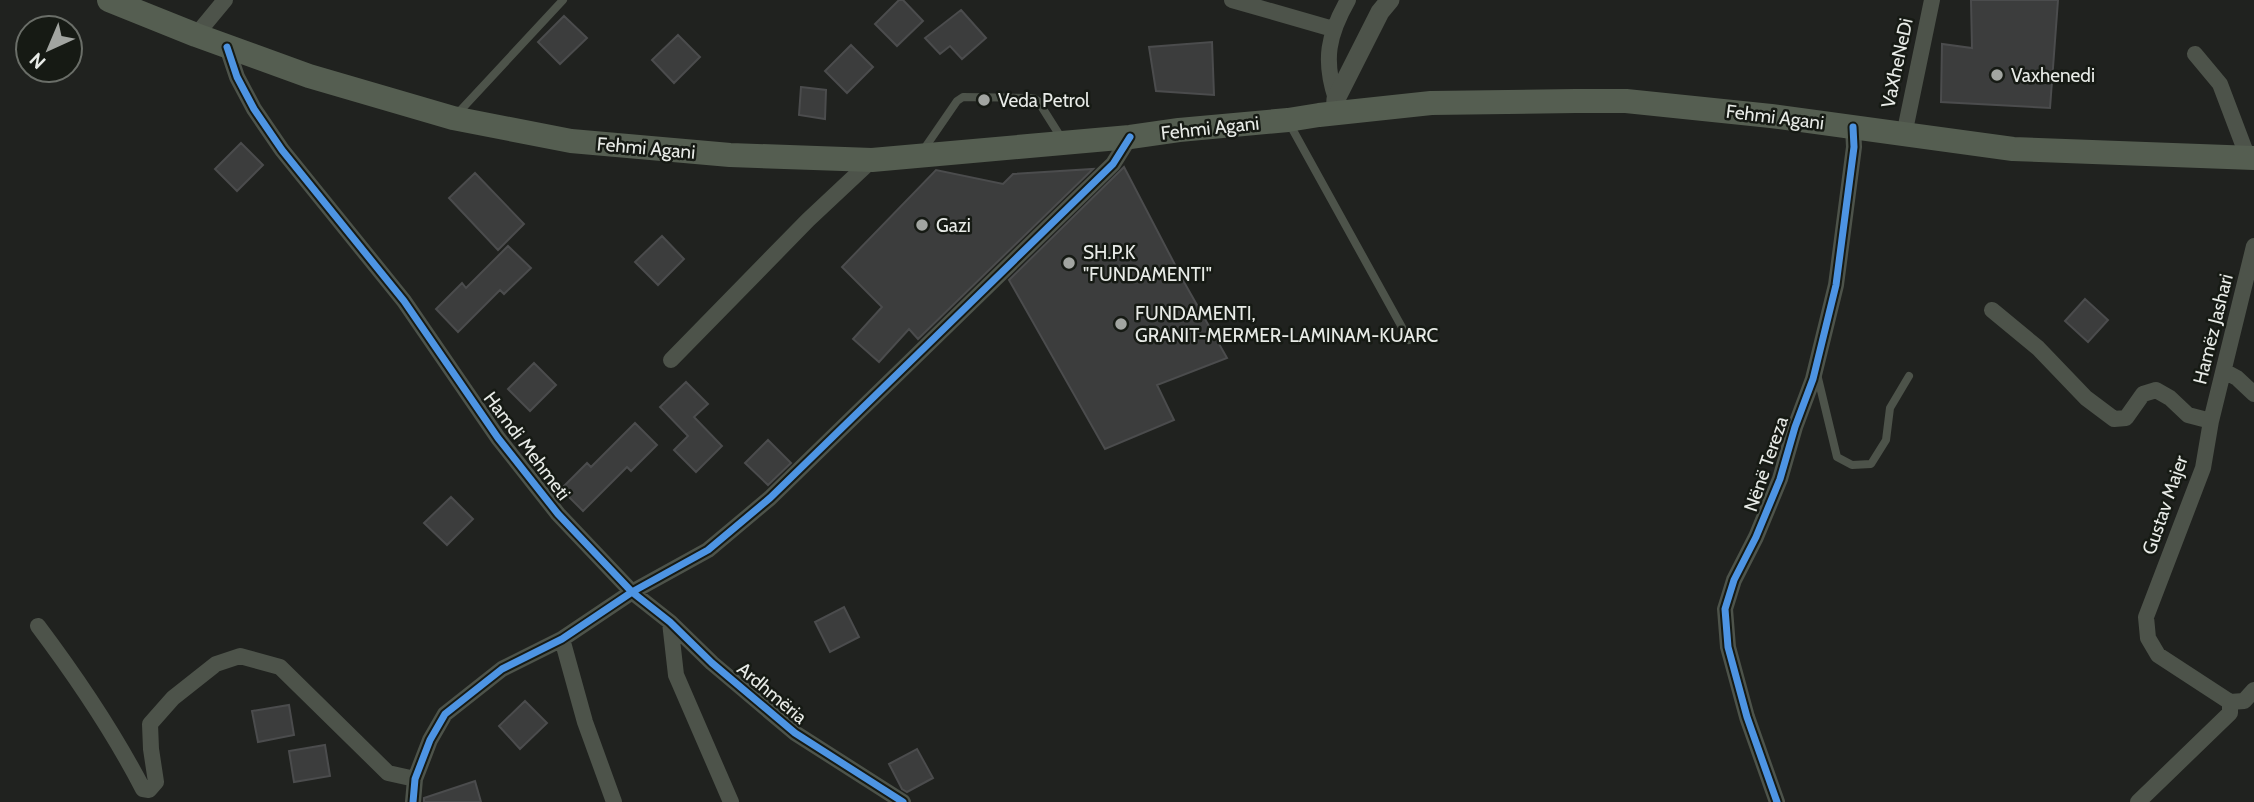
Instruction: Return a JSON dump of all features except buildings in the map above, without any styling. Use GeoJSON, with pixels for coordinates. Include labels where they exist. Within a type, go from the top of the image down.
{"type":"FeatureCollection","features":[{"type":"Feature","properties":{"kind":"main road","name":"Fehmi Agani"},"geometry":{"type":"LineString","coordinates":[[109,0],[309,76],[453,118],[571,141],[730,155],[872,160],[1288,120],[1319,114],[1335,107],[1626,101],[1770,116],[2012,149],[2251,158]]}},
{"type":"Feature","properties":{"kind":"street"},"geometry":{"type":"LineString","coordinates":[[196,35],[225,0]]}},
{"type":"Feature","properties":{"kind":"street"},"geometry":{"type":"LineString","coordinates":[[1233,0],[1333,29]]}},
{"type":"Feature","properties":{"kind":"street"},"geometry":{"type":"LineString","coordinates":[[1335,107],[1327,62],[1333,29],[1348,0]]}},
{"type":"Feature","properties":{"kind":"street"},"geometry":{"type":"LineString","coordinates":[[1335,107],[1380,12],[1390,0]]}},
{"type":"Feature","properties":{"kind":"street","name":"VaXheNeDi"},"geometry":{"type":"LineString","coordinates":[[1904,135],[1931,0]]}},
{"type":"Feature","properties":{"kind":"street","name":"Hamdi Mehmeti"},"geometry":{"type":"LineString","coordinates":[[227,47],[242,88],[282,150],[404,301],[498,438],[558,514],[632,592]]}},
{"type":"Feature","properties":{"kind":"street","name":"Fehmi Agani"},"geometry":{"type":"LineString","coordinates":[[2195,54],[2220,84],[2251,158]]}},
{"type":"Feature","properties":{"kind":"street","name":"Nënë Tereza"},"geometry":{"type":"LineString","coordinates":[[1777,802],[1747,717],[1728,647],[1725,609],[1734,580],[1756,537],[1780,479],[1816,368],[1836,285],[1854,147],[1853,127]]}},
{"type":"Feature","properties":{"kind":"street"},"geometry":{"type":"LineString","coordinates":[[413,802],[415,779],[430,740],[445,714],[502,669],[562,639],[632,592],[708,550],[770,498],[1113,164],[1130,137]]}},
{"type":"Feature","properties":{"kind":"street"},"geometry":{"type":"LineString","coordinates":[[671,360],[808,220],[872,160]]}},
{"type":"Feature","properties":{"kind":"street","name":"Hamëz Jashari"},"geometry":{"type":"LineString","coordinates":[[2211,421],[2254,246]]}},
{"type":"Feature","properties":{"kind":"street"},"geometry":{"type":"LineString","coordinates":[[2245,291],[2254,306]]}},
{"type":"Feature","properties":{"kind":"street"},"geometry":{"type":"LineString","coordinates":[[1992,310],[2038,348],[2086,398],[2114,419],[2126,418],[2143,394],[2155,390],[2170,398],[2188,415],[2211,421]]}},
{"type":"Feature","properties":{"kind":"street"},"geometry":{"type":"LineString","coordinates":[[2224,371],[2237,378],[2254,394]]}},
{"type":"Feature","properties":{"kind":"street","name":"Gustav Majer"},"geometry":{"type":"LineString","coordinates":[[2211,421],[2203,468],[2146,617],[2148,638],[2158,655],[2230,702]]}},
{"type":"Feature","properties":{"kind":"street","name":"Ardhmëria"},"geometry":{"type":"LineString","coordinates":[[632,592],[670,622],[712,663],[795,733],[903,802]]}},
{"type":"Feature","properties":{"kind":"street"},"geometry":{"type":"LineString","coordinates":[[670,622],[676,675],[731,802]]}},
{"type":"Feature","properties":{"kind":"street"},"geometry":{"type":"LineString","coordinates":[[38,626],[122,747],[143,789],[149,790],[156,782],[150,724],[173,698],[216,664],[240,656],[280,667],[388,773],[415,779]]}},
{"type":"Feature","properties":{"kind":"street"},"geometry":{"type":"LineString","coordinates":[[562,639],[585,722],[614,802]]}},
{"type":"Feature","properties":{"kind":"street"},"geometry":{"type":"LineString","coordinates":[[2138,802],[2230,713],[2230,702],[2244,701],[2254,690]]}},
{"type":"Feature","properties":{"kind":"lane"},"geometry":{"type":"LineString","coordinates":[[453,118],[564,0]]}},
{"type":"Feature","properties":{"kind":"lane"},"geometry":{"type":"LineString","coordinates":[[918,156],[957,101],[963,97],[1033,98],[1038,101],[1063,142]]}},
{"type":"Feature","properties":{"kind":"lane"},"geometry":{"type":"LineString","coordinates":[[1288,120],[1409,340]]}},
{"type":"Feature","properties":{"kind":"lane"},"geometry":{"type":"LineString","coordinates":[[1816,368],[1837,457],[1852,465],[1871,464],[1886,440],[1890,408],[1909,376]]}},
{"type":"Feature","properties":{"kind":"cycle path"},"geometry":{"type":"LineString","coordinates":[[227,47],[237,77],[254,109],[282,150],[404,301],[498,438],[558,514],[632,592],[670,622],[712,663],[795,733],[903,802]]}},
{"type":"Feature","properties":{"kind":"cycle path"},"geometry":{"type":"LineString","coordinates":[[1777,802],[1747,717],[1728,647],[1725,609],[1734,580],[1756,537],[1780,479],[1813,379],[1836,285],[1854,147],[1853,127]]}},
{"type":"Feature","properties":{"kind":"cycle path"},"geometry":{"type":"LineString","coordinates":[[413,802],[415,779],[430,740],[445,714],[502,669],[562,639],[632,592],[708,550],[770,498],[1113,164],[1130,137]]}},
{"type":"Feature","properties":{"kind":"place","name":"Vaxhenedi"},"geometry":{"type":"Point","coordinates":[1997,75]}},
{"type":"Feature","properties":{"kind":"place","name":"Veda Petrol"},"geometry":{"type":"Point","coordinates":[984,100]}},
{"type":"Feature","properties":{"kind":"place","name":"Gazi"},"geometry":{"type":"Point","coordinates":[922,225]}},
{"type":"Feature","properties":{"kind":"place","name":"SH.P.K \"FUNDAMENTI\""},"geometry":{"type":"Point","coordinates":[1069,263]}},
{"type":"Feature","properties":{"kind":"place","name":"FUNDAMENTI, GRANIT-MERMER-LAMINAM-KUARC"},"geometry":{"type":"Point","coordinates":[1121,324]}}]}
